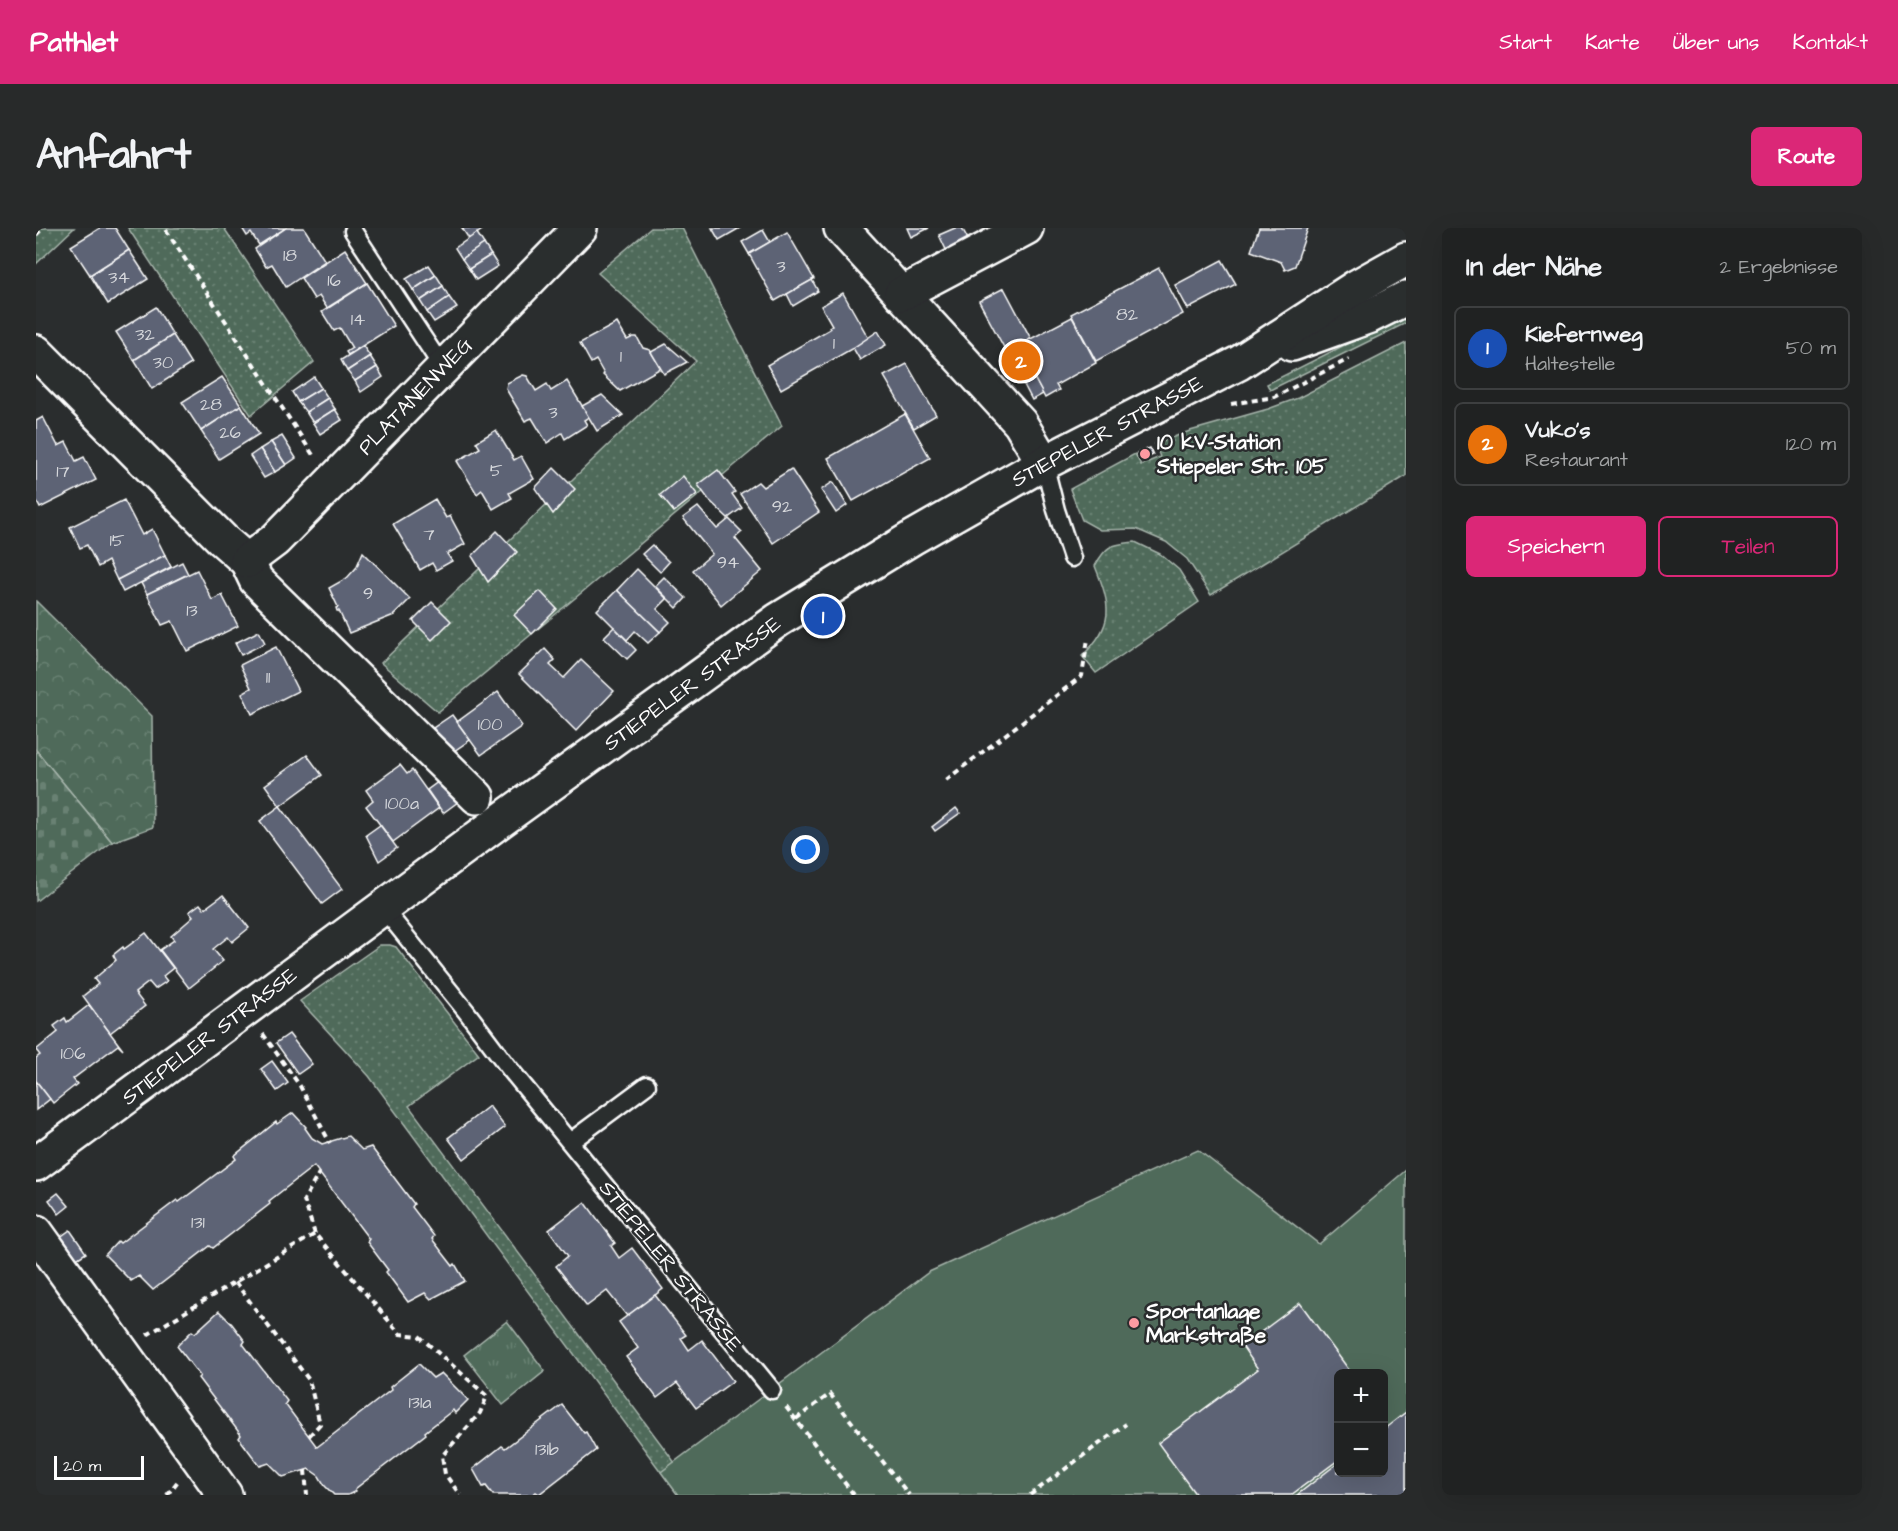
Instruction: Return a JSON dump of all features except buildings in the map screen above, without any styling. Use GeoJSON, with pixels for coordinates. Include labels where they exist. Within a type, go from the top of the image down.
{"type":"FeatureCollection","features":[{"type":"Feature","properties":{"kind":"street","name":"PLATANENWEG"},"geometry":{"type":"LineString","coordinates":[[247,561],[275,540],[580,228]]}},
{"type":"Feature","properties":{"kind":"street"},"geometry":{"type":"LineString","coordinates":[[841,228],[1020,423],[1044,463]]}},
{"type":"Feature","properties":{"kind":"street"},"geometry":{"type":"LineString","coordinates":[[901,294],[1026,228]]}},
{"type":"Feature","properties":{"kind":"street","name":"STIEPELER STRASSE"},"geometry":{"type":"LineString","coordinates":[[36,1164],[778,620],[912,538],[1044,463],[1239,363],[1356,287],[1406,259]]}},
{"type":"Feature","properties":{"kind":"street","name":"STIEPELER STRASSE"},"geometry":{"type":"LineString","coordinates":[[1239,363],[1370,316],[1406,298]]}},
{"type":"Feature","properties":{"kind":"street"},"geometry":{"type":"LineString","coordinates":[[36,352],[223,540],[247,561],[256,580],[477,797]]}},
{"type":"Feature","properties":{"kind":"street"},"geometry":{"type":"LineString","coordinates":[[36,1232],[225,1495]]}},
{"type":"Feature","properties":{"kind":"lane"},"geometry":{"type":"LineString","coordinates":[[353,231],[443,368]]}},
{"type":"Feature","properties":{"kind":"lane"},"geometry":{"type":"LineString","coordinates":[[1044,463],[1072,558]]}},
{"type":"Feature","properties":{"kind":"lane","name":"STIEPELER STRASSE"},"geometry":{"type":"LineString","coordinates":[[383,908],[466,1011],[508,1068],[772,1390]]}},
{"type":"Feature","properties":{"kind":"lane"},"geometry":{"type":"LineString","coordinates":[[570,1142],[647,1085]]}},
{"type":"Feature","properties":{"kind":"path"},"geometry":{"type":"LineString","coordinates":[[36,235],[43,228]]}},
{"type":"Feature","properties":{"kind":"path"},"geometry":{"type":"LineString","coordinates":[[166,230],[308,449],[332,482]]}},
{"type":"Feature","properties":{"kind":"path"},"geometry":{"type":"LineString","coordinates":[[1274,397],[1355,357]]}},
{"type":"Feature","properties":{"kind":"path"},"geometry":{"type":"LineString","coordinates":[[946,780],[1082,676],[1088,639]]}},
{"type":"Feature","properties":{"kind":"path"},"geometry":{"type":"LineString","coordinates":[[244,1011],[266,1037],[300,1086],[330,1143]]}},
{"type":"Feature","properties":{"kind":"path"},"geometry":{"type":"LineString","coordinates":[[319,1173],[304,1200],[315,1234],[400,1334],[419,1336],[487,1396],[480,1413],[441,1456],[445,1474],[460,1495]]}},
{"type":"Feature","properties":{"kind":"path"},"geometry":{"type":"LineString","coordinates":[[119,1347],[135,1343],[315,1234]]}},
{"type":"Feature","properties":{"kind":"path"},"geometry":{"type":"LineString","coordinates":[[235,1282],[309,1380],[320,1424],[309,1436]]}},
{"type":"Feature","properties":{"kind":"path"},"geometry":{"type":"LineString","coordinates":[[772,1390],[854,1495]]}},
{"type":"Feature","properties":{"kind":"path"},"geometry":{"type":"LineString","coordinates":[[796,1419],[830,1394],[909,1495]]}},
{"type":"Feature","properties":{"kind":"path"},"geometry":{"type":"LineString","coordinates":[[1030,1495],[1126,1424]]}},
{"type":"Feature","properties":{"kind":"path"},"geometry":{"type":"LineString","coordinates":[[305,1470],[307,1495]]}},
{"type":"Feature","properties":{"kind":"green space"},"geometry":{"type":"Polygon","coordinates":[[[36,228],[74,228],[36,264],[36,228]]]}},
{"type":"Feature","properties":{"kind":"green space"},"geometry":{"type":"Polygon","coordinates":[[[128,228],[224,228],[314,362],[251,415],[128,228]]]}},
{"type":"Feature","properties":{"kind":"green space"},"geometry":{"type":"Polygon","coordinates":[[[651,228],[682,228],[782,426],[438,712],[381,663],[696,361],[598,273],[651,228]]]}},
{"type":"Feature","properties":{"kind":"green space"},"geometry":{"type":"Polygon","coordinates":[[[1406,314],[1406,323],[1270,390],[1267,384],[1406,314]]]}},
{"type":"Feature","properties":{"kind":"green space"},"geometry":{"type":"Polygon","coordinates":[[[1406,343],[1406,476],[1211,595],[1187,559],[1166,542],[1136,529],[1100,530],[1082,520],[1070,489],[1135,454],[1141,465],[1160,457],[1155,444],[1298,398],[1406,343]]]}},
{"type":"Feature","properties":{"kind":"green space"},"geometry":{"type":"Polygon","coordinates":[[[1135,542],[1160,554],[1179,570],[1199,602],[1096,673],[1082,656],[1100,634],[1107,614],[1107,604],[1095,566],[1110,547],[1135,542]]]}},
{"type":"Feature","properties":{"kind":"green space"},"geometry":{"type":"Polygon","coordinates":[[[36,601],[152,716],[153,827],[112,842],[36,750],[36,601]]]}},
{"type":"Feature","properties":{"kind":"green space"},"geometry":{"type":"Polygon","coordinates":[[[36,750],[112,842],[36,901],[36,750]]]}},
{"type":"Feature","properties":{"kind":"green space"},"geometry":{"type":"Polygon","coordinates":[[[380,945],[396,947],[479,1054],[409,1106],[699,1495],[678,1495],[369,1076],[300,1001],[380,945]]]}},
{"type":"Feature","properties":{"kind":"green space","name":"Sportanlage Markstraße"},"geometry":{"type":"Polygon","coordinates":[[[1198,1150],[1319,1244],[1406,1170],[1406,1495],[678,1495],[661,1472],[929,1272],[1198,1150]]]}},
{"type":"Feature","properties":{"kind":"green space"},"geometry":{"type":"Polygon","coordinates":[[[507,1321],[545,1371],[503,1405],[464,1355],[507,1321]]]}},
{"type":"Feature","properties":{"kind":"place","name":"Vuko's"},"geometry":{"type":"Point","coordinates":[1021,361]}},
{"type":"Feature","properties":{"kind":"place","name":"10 kV-Station Stiepeler Str. 105"},"geometry":{"type":"Point","coordinates":[1145,454]}},
{"type":"Feature","properties":{"kind":"place","name":"Kiefernweg"},"geometry":{"type":"Point","coordinates":[823,616]}},
{"type":"Feature","properties":{"kind":"place","name":"Sportanlage Markstraße"},"geometry":{"type":"Point","coordinates":[1134,1323]}}]}
